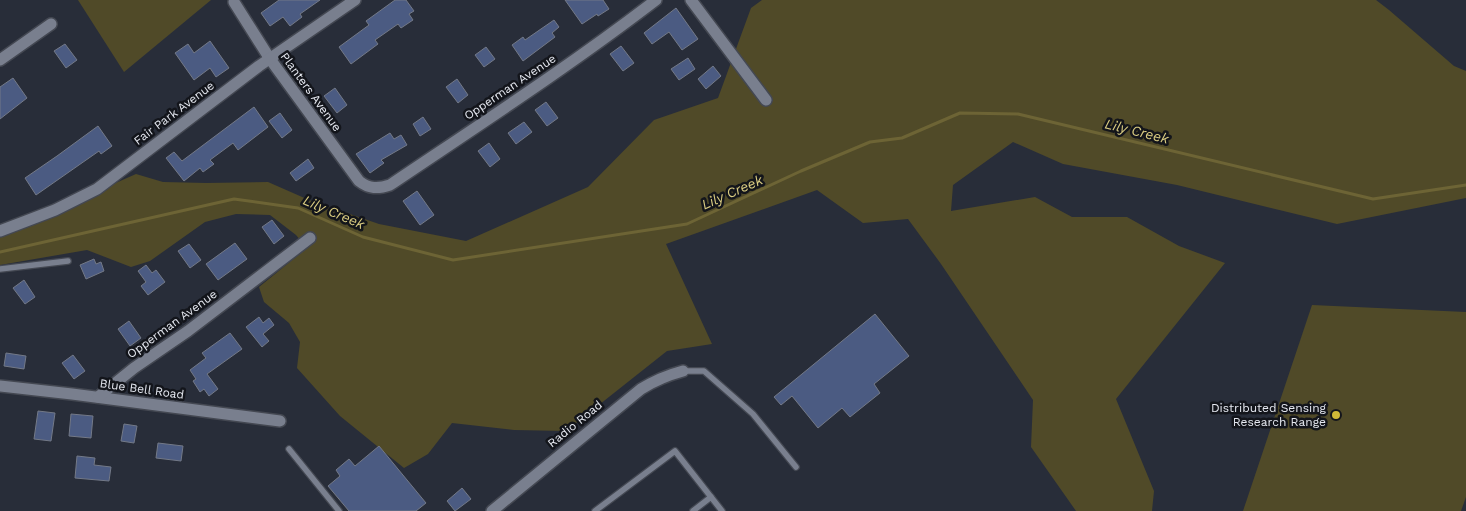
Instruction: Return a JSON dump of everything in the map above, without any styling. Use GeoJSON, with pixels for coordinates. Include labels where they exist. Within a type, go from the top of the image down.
{"type":"FeatureCollection","features":[{"type":"Feature","properties":{"kind":"street","name":"Fair Park Avenue"},"geometry":{"type":"LineString","coordinates":[[0,231],[55,210],[97,189],[270,59],[355,0]]}},
{"type":"Feature","properties":{"kind":"street","name":"Opperman Avenue"},"geometry":{"type":"LineString","coordinates":[[376,188],[390,185],[472,130],[572,62],[656,0]]}},
{"type":"Feature","properties":{"kind":"street"},"geometry":{"type":"LineString","coordinates":[[691,0],[766,100]]}},
{"type":"Feature","properties":{"kind":"street","name":"Planters Avenue"},"geometry":{"type":"LineString","coordinates":[[234,2],[270,59],[359,181],[376,188]]}},
{"type":"Feature","properties":{"kind":"street"},"geometry":{"type":"LineString","coordinates":[[0,60],[51,24]]}},
{"type":"Feature","properties":{"kind":"street","name":"Opperman Avenue"},"geometry":{"type":"LineString","coordinates":[[98,397],[134,368],[188,331],[310,238]]}},
{"type":"Feature","properties":{"kind":"street","name":"Radio Road"},"geometry":{"type":"LineString","coordinates":[[492,511],[641,389],[654,381],[684,371]]}},
{"type":"Feature","properties":{"kind":"street","name":"Blue Bell Road"},"geometry":{"type":"LineString","coordinates":[[0,386],[280,421]]}},
{"type":"Feature","properties":{"kind":"lane"},"geometry":{"type":"LineString","coordinates":[[0,269],[68,261]]}},
{"type":"Feature","properties":{"kind":"lane"},"geometry":{"type":"LineString","coordinates":[[684,371],[704,371],[729,392],[753,414],[796,467]]}},
{"type":"Feature","properties":{"kind":"lane"},"geometry":{"type":"LineString","coordinates":[[289,449],[340,511]]}},
{"type":"Feature","properties":{"kind":"lane"},"geometry":{"type":"LineString","coordinates":[[595,511],[676,451],[722,511]]}},
{"type":"Feature","properties":{"kind":"lane"},"geometry":{"type":"LineString","coordinates":[[693,511],[711,497]]}},
{"type":"Feature","properties":{"kind":"shaded area"},"geometry":{"type":"Polygon","coordinates":[[[78,0],[211,0],[124,72],[78,0]]]}},
{"type":"Feature","properties":{"kind":"shaded area"},"geometry":{"type":"Polygon","coordinates":[[[762,0],[1376,0],[1454,66],[1466,71],[1466,198],[1337,224],[1177,185],[1063,164],[1013,142],[953,185],[951,211],[1035,197],[1072,217],[1127,217],[1179,246],[1225,263],[1116,399],[1154,491],[1152,511],[1076,511],[1031,447],[1033,400],[941,264],[908,219],[863,223],[817,190],[666,244],[712,344],[667,351],[566,431],[514,430],[452,423],[428,454],[404,468],[340,416],[297,368],[300,342],[289,323],[264,302],[259,287],[307,248],[296,235],[270,215],[236,214],[205,222],[150,261],[131,267],[87,250],[0,265],[0,234],[136,174],[163,182],[268,182],[309,200],[379,224],[466,241],[588,187],[654,120],[718,98],[751,8],[762,0]]]}},
{"type":"Feature","properties":{"kind":"shaded area"},"geometry":{"type":"Polygon","coordinates":[[[1312,305],[1466,312],[1466,497],[1461,511],[1243,511],[1312,305]]]}},
{"type":"Feature","properties":{"kind":"building"},"geometry":{"type":"Polygon","coordinates":[[[279,0],[320,0],[300,14],[302,17],[290,26],[283,17],[270,26],[261,13],[279,0]]]}},
{"type":"Feature","properties":{"kind":"building"},"geometry":{"type":"Polygon","coordinates":[[[395,0],[406,0],[414,11],[409,14],[413,20],[401,28],[398,24],[375,40],[378,44],[351,64],[339,47],[369,25],[366,21],[395,0]]]}},
{"type":"Feature","properties":{"kind":"building"},"geometry":{"type":"Polygon","coordinates":[[[565,0],[603,0],[609,9],[582,24],[565,0]]]}},
{"type":"Feature","properties":{"kind":"building"},"geometry":{"type":"Polygon","coordinates":[[[676,8],[698,39],[682,50],[669,32],[652,44],[644,33],[676,8]]]}},
{"type":"Feature","properties":{"kind":"building"},"geometry":{"type":"Polygon","coordinates":[[[554,20],[559,27],[552,33],[555,37],[523,61],[512,45],[523,37],[525,40],[554,20]]]}},
{"type":"Feature","properties":{"kind":"building"},"geometry":{"type":"Polygon","coordinates":[[[210,41],[229,68],[216,77],[210,68],[194,80],[175,53],[188,44],[194,53],[210,41]]]}},
{"type":"Feature","properties":{"kind":"building"},"geometry":{"type":"Polygon","coordinates":[[[65,44],[77,60],[66,68],[54,51],[65,44]]]}},
{"type":"Feature","properties":{"kind":"building"},"geometry":{"type":"Polygon","coordinates":[[[621,46],[634,63],[623,71],[610,54],[621,46]]]}},
{"type":"Feature","properties":{"kind":"building"},"geometry":{"type":"Polygon","coordinates":[[[486,47],[495,59],[484,67],[475,55],[486,47]]]}},
{"type":"Feature","properties":{"kind":"building"},"geometry":{"type":"Polygon","coordinates":[[[688,58],[695,69],[679,80],[671,69],[688,58]]]}},
{"type":"Feature","properties":{"kind":"building"},"geometry":{"type":"Polygon","coordinates":[[[713,66],[721,76],[706,89],[698,79],[713,66]]]}},
{"type":"Feature","properties":{"kind":"building"},"geometry":{"type":"Polygon","coordinates":[[[13,78],[27,98],[0,119],[0,87],[13,78]]]}},
{"type":"Feature","properties":{"kind":"building"},"geometry":{"type":"Polygon","coordinates":[[[457,79],[468,95],[458,103],[446,87],[457,79]]]}},
{"type":"Feature","properties":{"kind":"building"},"geometry":{"type":"Polygon","coordinates":[[[335,88],[347,105],[337,113],[324,96],[335,88]]]}},
{"type":"Feature","properties":{"kind":"building"},"geometry":{"type":"Polygon","coordinates":[[[546,102],[558,118],[547,126],[535,110],[546,102]]]}},
{"type":"Feature","properties":{"kind":"building"},"geometry":{"type":"Polygon","coordinates":[[[254,107],[268,127],[238,150],[233,143],[210,160],[214,164],[203,172],[200,168],[184,181],[166,158],[174,152],[182,161],[254,107]]]}},
{"type":"Feature","properties":{"kind":"building"},"geometry":{"type":"Polygon","coordinates":[[[280,113],[292,130],[282,138],[269,121],[280,113]]]}},
{"type":"Feature","properties":{"kind":"building"},"geometry":{"type":"Polygon","coordinates":[[[423,117],[431,129],[420,136],[413,124],[423,117]]]}},
{"type":"Feature","properties":{"kind":"building"},"geometry":{"type":"Polygon","coordinates":[[[524,122],[532,132],[516,144],[508,133],[524,122]]]}},
{"type":"Feature","properties":{"kind":"building"},"geometry":{"type":"Polygon","coordinates":[[[98,126],[112,146],[101,154],[99,151],[36,195],[25,178],[98,126]]]}},
{"type":"Feature","properties":{"kind":"building"},"geometry":{"type":"Polygon","coordinates":[[[390,133],[394,139],[401,135],[407,145],[381,160],[384,163],[370,173],[356,154],[390,133]]]}},
{"type":"Feature","properties":{"kind":"building"},"geometry":{"type":"Polygon","coordinates":[[[489,143],[500,159],[490,167],[478,151],[489,143]]]}},
{"type":"Feature","properties":{"kind":"building"},"geometry":{"type":"Polygon","coordinates":[[[308,159],[314,168],[296,181],[290,173],[308,159]]]}},
{"type":"Feature","properties":{"kind":"building"},"geometry":{"type":"Polygon","coordinates":[[[417,191],[434,215],[420,225],[403,201],[417,191]]]}},
{"type":"Feature","properties":{"kind":"building"},"geometry":{"type":"Polygon","coordinates":[[[272,220],[284,236],[274,244],[262,227],[272,220]]]}},
{"type":"Feature","properties":{"kind":"building"},"geometry":{"type":"Polygon","coordinates":[[[235,243],[247,259],[218,280],[206,264],[235,243]]]}},
{"type":"Feature","properties":{"kind":"building"},"geometry":{"type":"Polygon","coordinates":[[[189,244],[201,260],[190,268],[178,251],[189,244]]]}},
{"type":"Feature","properties":{"kind":"building"},"geometry":{"type":"Polygon","coordinates":[[[94,259],[96,264],[101,262],[104,271],[86,279],[80,265],[94,259]]]}},
{"type":"Feature","properties":{"kind":"building"},"geometry":{"type":"Polygon","coordinates":[[[146,265],[152,273],[156,270],[165,282],[148,295],[141,286],[146,282],[138,271],[146,265]]]}},
{"type":"Feature","properties":{"kind":"building"},"geometry":{"type":"Polygon","coordinates":[[[24,280],[35,297],[25,304],[13,288],[24,280]]]}},
{"type":"Feature","properties":{"kind":"building"},"geometry":{"type":"Polygon","coordinates":[[[875,314],[909,356],[874,384],[880,393],[850,417],[842,408],[818,428],[792,396],[781,405],[774,397],[875,314]]]}},
{"type":"Feature","properties":{"kind":"building"},"geometry":{"type":"Polygon","coordinates":[[[259,317],[263,323],[269,318],[274,325],[263,334],[269,341],[262,347],[246,327],[259,317]]]}},
{"type":"Feature","properties":{"kind":"building"},"geometry":{"type":"Polygon","coordinates":[[[129,321],[141,338],[130,346],[118,329],[129,321]]]}},
{"type":"Feature","properties":{"kind":"building"},"geometry":{"type":"Polygon","coordinates":[[[230,333],[242,349],[207,374],[218,389],[209,396],[204,389],[200,392],[193,381],[196,379],[190,370],[206,358],[202,353],[230,333]]]}},
{"type":"Feature","properties":{"kind":"building"},"geometry":{"type":"Polygon","coordinates":[[[6,353],[26,356],[24,369],[4,366],[6,353]]]}},
{"type":"Feature","properties":{"kind":"building"},"geometry":{"type":"Polygon","coordinates":[[[73,355],[85,371],[74,379],[62,363],[73,355]]]}},
{"type":"Feature","properties":{"kind":"building"},"geometry":{"type":"Polygon","coordinates":[[[38,411],[55,413],[51,441],[34,439],[38,411]]]}},
{"type":"Feature","properties":{"kind":"building"},"geometry":{"type":"Polygon","coordinates":[[[71,414],[93,416],[91,438],[69,436],[71,414]]]}},
{"type":"Feature","properties":{"kind":"building"},"geometry":{"type":"Polygon","coordinates":[[[124,424],[137,426],[134,443],[121,441],[124,424]]]}},
{"type":"Feature","properties":{"kind":"building"},"geometry":{"type":"Polygon","coordinates":[[[158,443],[183,446],[181,461],[156,458],[158,443]]]}},
{"type":"Feature","properties":{"kind":"building"},"geometry":{"type":"Polygon","coordinates":[[[379,446],[426,503],[416,511],[349,511],[328,486],[340,476],[336,470],[349,459],[355,466],[379,446]]]}},
{"type":"Feature","properties":{"kind":"building"},"geometry":{"type":"Polygon","coordinates":[[[77,456],[95,458],[94,465],[111,467],[109,481],[75,478],[77,456]]]}},
{"type":"Feature","properties":{"kind":"building"},"geometry":{"type":"Polygon","coordinates":[[[462,488],[471,499],[455,511],[447,501],[462,488]]]}},
{"type":"Feature","properties":{"kind":"waterway","name":"Lily Creek"},"geometry":{"type":"LineString","coordinates":[[0,252],[234,199],[298,208],[363,237],[453,260],[687,224],[801,171],[870,142],[902,138],[960,113],[1018,114],[1373,199],[1466,185]]}},
{"type":"Feature","properties":{"kind":"place","name":"Distributed Sensing Research Range"},"geometry":{"type":"Point","coordinates":[1336,415]}}]}
